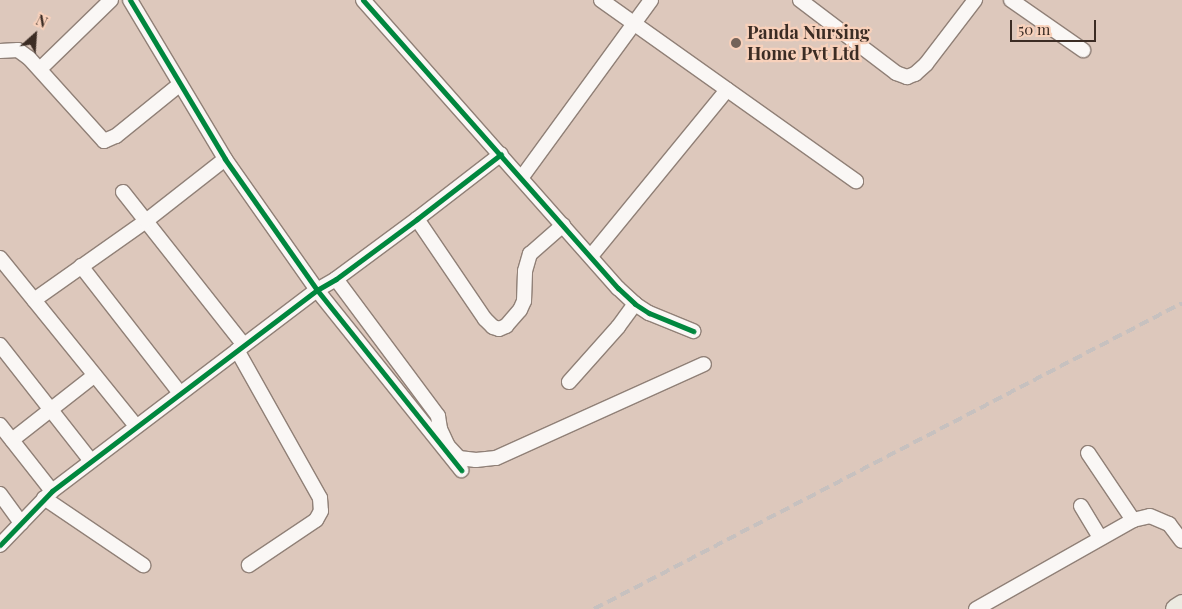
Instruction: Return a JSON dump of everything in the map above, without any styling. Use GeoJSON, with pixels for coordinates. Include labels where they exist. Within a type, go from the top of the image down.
{"type":"FeatureCollection","features":[{"type":"Feature","properties":{"kind":"main road"},"geometry":{"type":"LineString","coordinates":[[1176,609],[1182,604]]}},
{"type":"Feature","properties":{"kind":"street"},"geometry":{"type":"LineString","coordinates":[[40,69],[111,0]]}},
{"type":"Feature","properties":{"kind":"street"},"geometry":{"type":"LineString","coordinates":[[130,0],[179,85],[225,159],[317,290],[461,470]]}},
{"type":"Feature","properties":{"kind":"street"},"geometry":{"type":"LineString","coordinates":[[363,0],[635,304],[649,313],[693,331]]}},
{"type":"Feature","properties":{"kind":"street"},"geometry":{"type":"LineString","coordinates":[[601,0],[856,181]]}},
{"type":"Feature","properties":{"kind":"street"},"geometry":{"type":"LineString","coordinates":[[522,178],[651,0]]}},
{"type":"Feature","properties":{"kind":"street"},"geometry":{"type":"LineString","coordinates":[[800,0],[896,73],[907,77],[915,74],[926,64],[975,0]]}},
{"type":"Feature","properties":{"kind":"street"},"geometry":{"type":"LineString","coordinates":[[1011,0],[1083,50]]}},
{"type":"Feature","properties":{"kind":"street"},"geometry":{"type":"LineString","coordinates":[[0,51],[18,50],[29,58],[104,141],[116,136],[179,85]]}},
{"type":"Feature","properties":{"kind":"street"},"geometry":{"type":"LineString","coordinates":[[591,256],[728,90]]}},
{"type":"Feature","properties":{"kind":"street"},"geometry":{"type":"LineString","coordinates":[[0,545],[48,494],[90,461],[317,290],[336,279],[417,219],[501,154]]}},
{"type":"Feature","properties":{"kind":"street"},"geometry":{"type":"LineString","coordinates":[[34,300],[146,221],[225,159]]}},
{"type":"Feature","properties":{"kind":"street"},"geometry":{"type":"LineString","coordinates":[[123,192],[240,348],[320,498],[321,511],[316,520],[249,565]]}},
{"type":"Feature","properties":{"kind":"street"},"geometry":{"type":"LineString","coordinates":[[417,219],[485,319],[493,327],[499,329],[506,326],[520,310],[524,301],[525,271],[530,254],[563,225]]}},
{"type":"Feature","properties":{"kind":"street"},"geometry":{"type":"LineString","coordinates":[[0,258],[136,426]]}},
{"type":"Feature","properties":{"kind":"street"},"geometry":{"type":"LineString","coordinates":[[81,266],[180,393]]}},
{"type":"Feature","properties":{"kind":"street"},"geometry":{"type":"LineString","coordinates":[[336,279],[438,416],[440,429],[448,446],[459,458],[476,460],[496,458],[704,364]]}},
{"type":"Feature","properties":{"kind":"street"},"geometry":{"type":"LineString","coordinates":[[569,382],[618,327],[635,304]]}},
{"type":"Feature","properties":{"kind":"street"},"geometry":{"type":"LineString","coordinates":[[0,345],[90,461]]}},
{"type":"Feature","properties":{"kind":"street"},"geometry":{"type":"LineString","coordinates":[[12,440],[95,375]]}},
{"type":"Feature","properties":{"kind":"street"},"geometry":{"type":"LineString","coordinates":[[0,425],[48,494],[143,565]]}},
{"type":"Feature","properties":{"kind":"street"},"geometry":{"type":"LineString","coordinates":[[1088,453],[1133,520]]}},
{"type":"Feature","properties":{"kind":"street"},"geometry":{"type":"LineString","coordinates":[[0,494],[21,523]]}},
{"type":"Feature","properties":{"kind":"street"},"geometry":{"type":"LineString","coordinates":[[1081,506],[1100,538]]}},
{"type":"Feature","properties":{"kind":"street"},"geometry":{"type":"LineString","coordinates":[[976,609],[1133,520],[1150,516],[1170,524],[1182,541]]}},
{"type":"Feature","properties":{"kind":"railway"},"geometry":{"type":"LineString","coordinates":[[594,609],[1182,303]]}},
{"type":"Feature","properties":{"kind":"cycle path"},"geometry":{"type":"LineString","coordinates":[[130,0],[225,159],[317,290],[461,470]]}},
{"type":"Feature","properties":{"kind":"cycle path"},"geometry":{"type":"LineString","coordinates":[[363,0],[618,288],[635,304],[649,313],[693,331]]}},
{"type":"Feature","properties":{"kind":"cycle path"},"geometry":{"type":"LineString","coordinates":[[0,545],[52,491],[317,290],[336,279],[501,154]]}},
{"type":"Feature","properties":{"kind":"place","name":"Panda Nursing Home Pvt Ltd"},"geometry":{"type":"Point","coordinates":[736,43]}}]}
